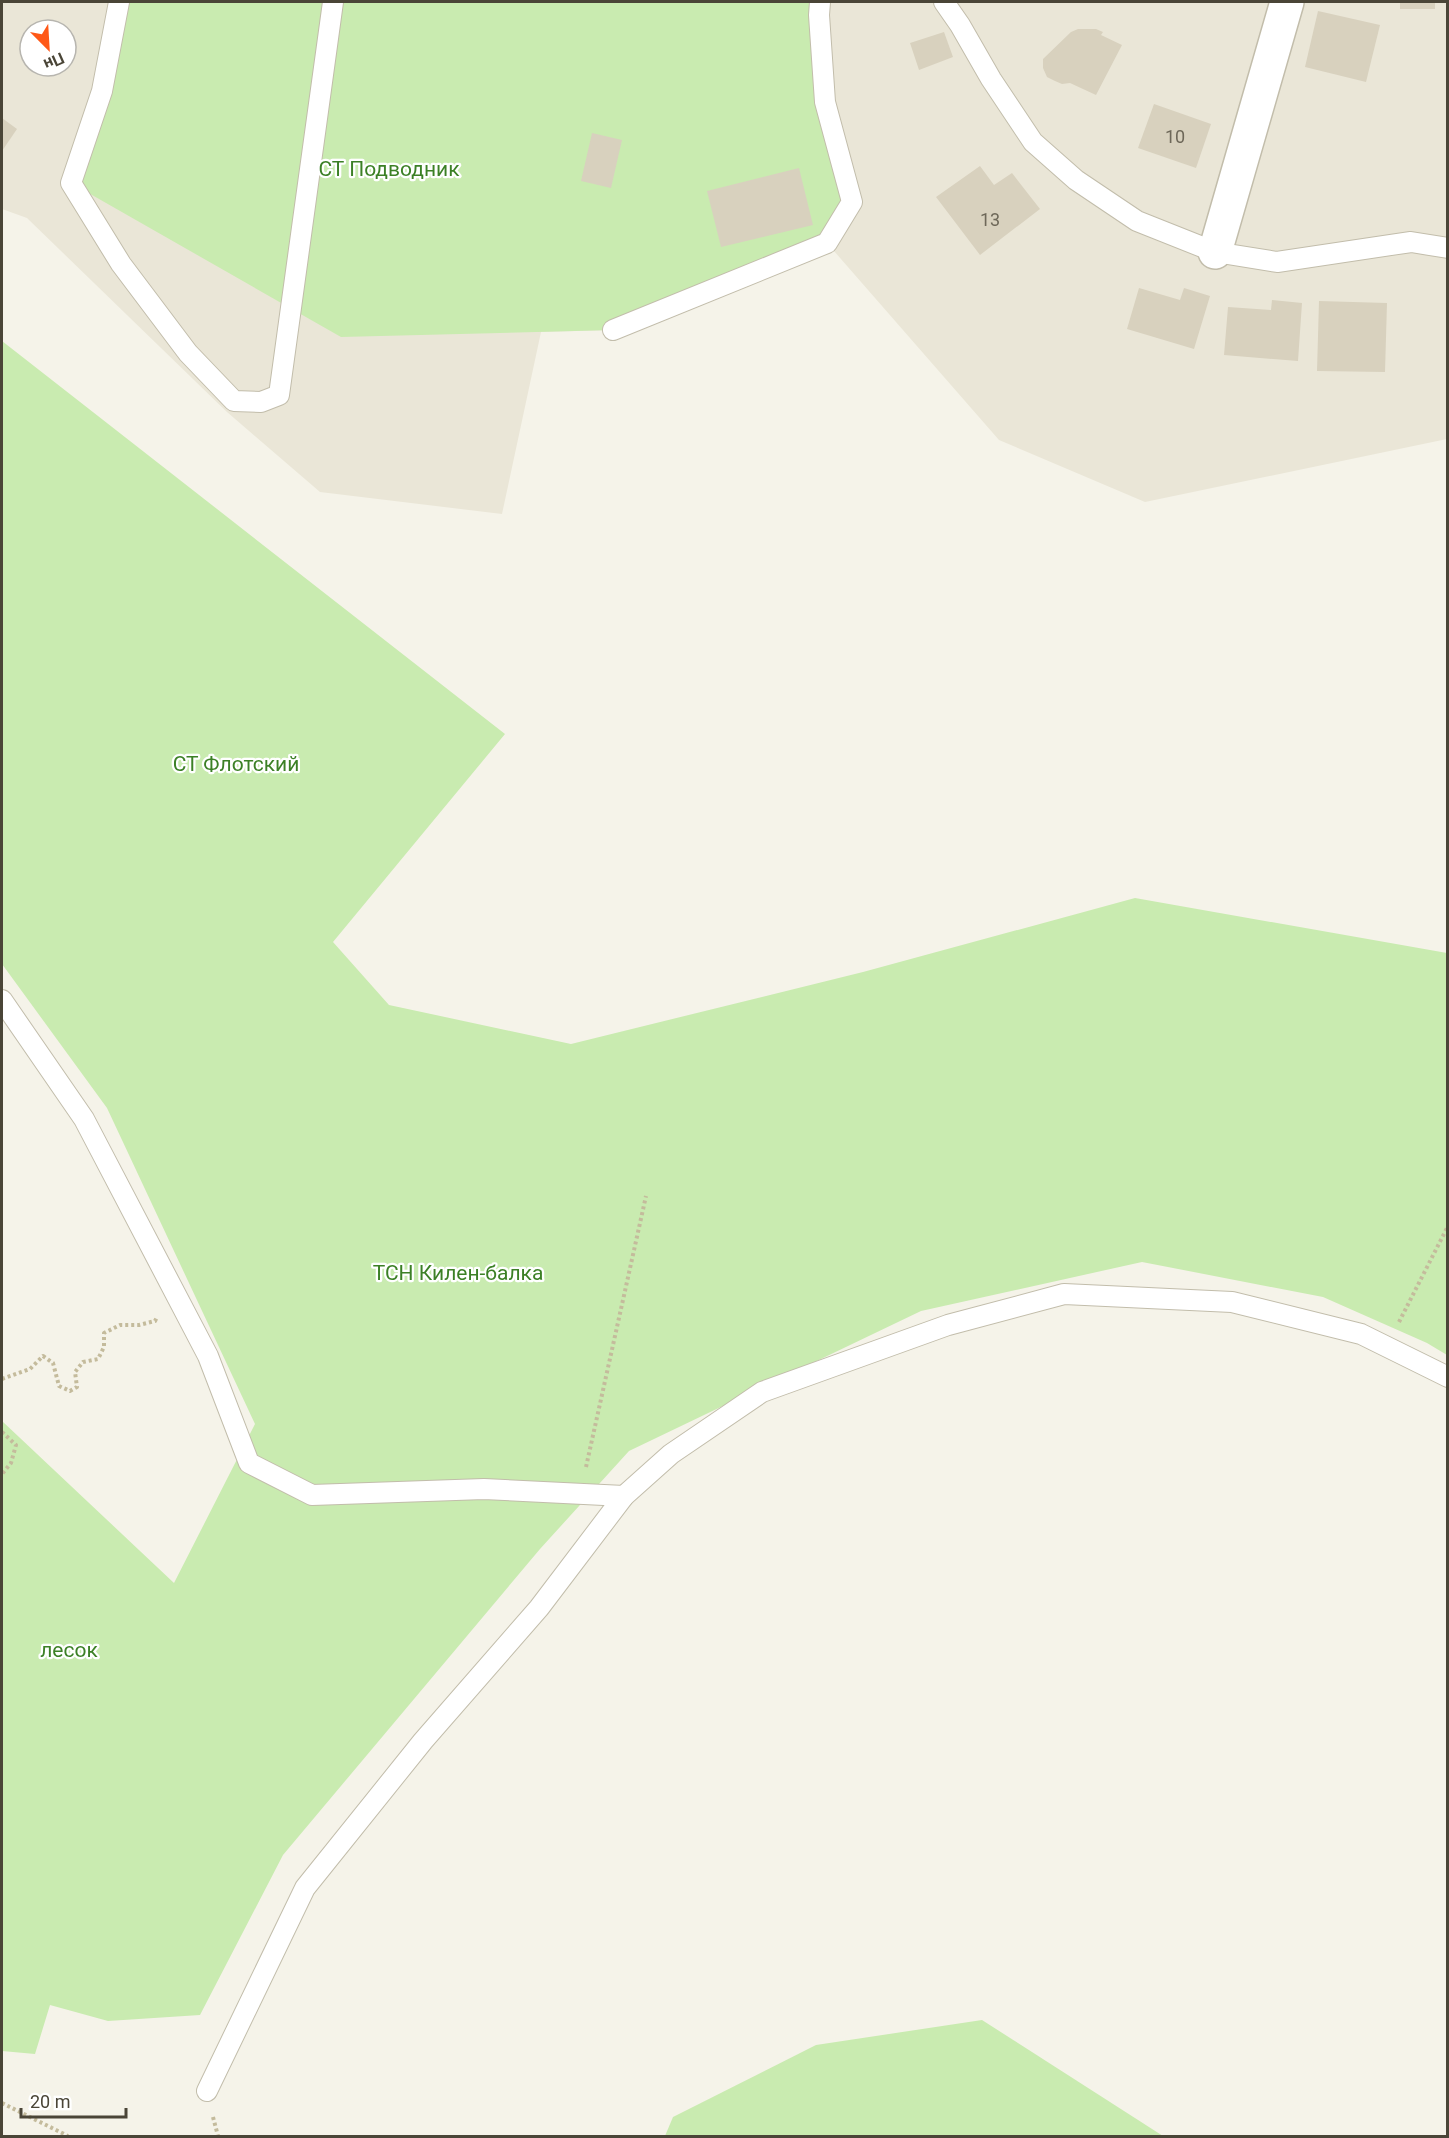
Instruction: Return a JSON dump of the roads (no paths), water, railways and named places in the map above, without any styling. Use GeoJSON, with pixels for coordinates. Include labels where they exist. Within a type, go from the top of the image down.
{"type":"FeatureCollection","features":[{"type":"Feature","properties":{"kind":"street"},"geometry":{"type":"LineString","coordinates":[[1215,252],[1287,2]]}},
{"type":"Feature","properties":{"kind":"lane"},"geometry":{"type":"LineString","coordinates":[[118,2],[102,91],[71,183],[121,264],[188,353],[234,400],[261,402],[279,396],[333,2]]}},
{"type":"Feature","properties":{"kind":"lane"},"geometry":{"type":"LineString","coordinates":[[613,330],[827,243],[852,202],[825,102],[820,2]]}},
{"type":"Feature","properties":{"kind":"lane"},"geometry":{"type":"LineString","coordinates":[[944,2],[1033,142],[1076,180],[1137,221],[1215,252],[1277,262],[1411,242],[1448,248]]}},
{"type":"Feature","properties":{"kind":"lane"},"geometry":{"type":"LineString","coordinates":[[2,1000],[84,1119],[208,1356],[249,1463],[312,1495],[484,1489],[624,1496]]}},
{"type":"Feature","properties":{"kind":"lane"},"geometry":{"type":"LineString","coordinates":[[207,2091],[305,1888],[423,1741],[539,1608],[624,1496],[671,1454],[762,1392],[948,1325],[1064,1294],[1232,1302],[1361,1334],[1448,1377]]}},
{"type":"Feature","properties":{"kind":"park label","name":"СТ Подводник"},"geometry":{"type":"Point","coordinates":[389,169]}},
{"type":"Feature","properties":{"kind":"park label","name":"СТ Флотский"},"geometry":{"type":"Point","coordinates":[236,764]}},
{"type":"Feature","properties":{"kind":"park label","name":"ТСН Килен-балка"},"geometry":{"type":"Point","coordinates":[458,1273]}},
{"type":"Feature","properties":{"kind":"park label","name":"лесок"},"geometry":{"type":"Point","coordinates":[69,1650]}}]}
